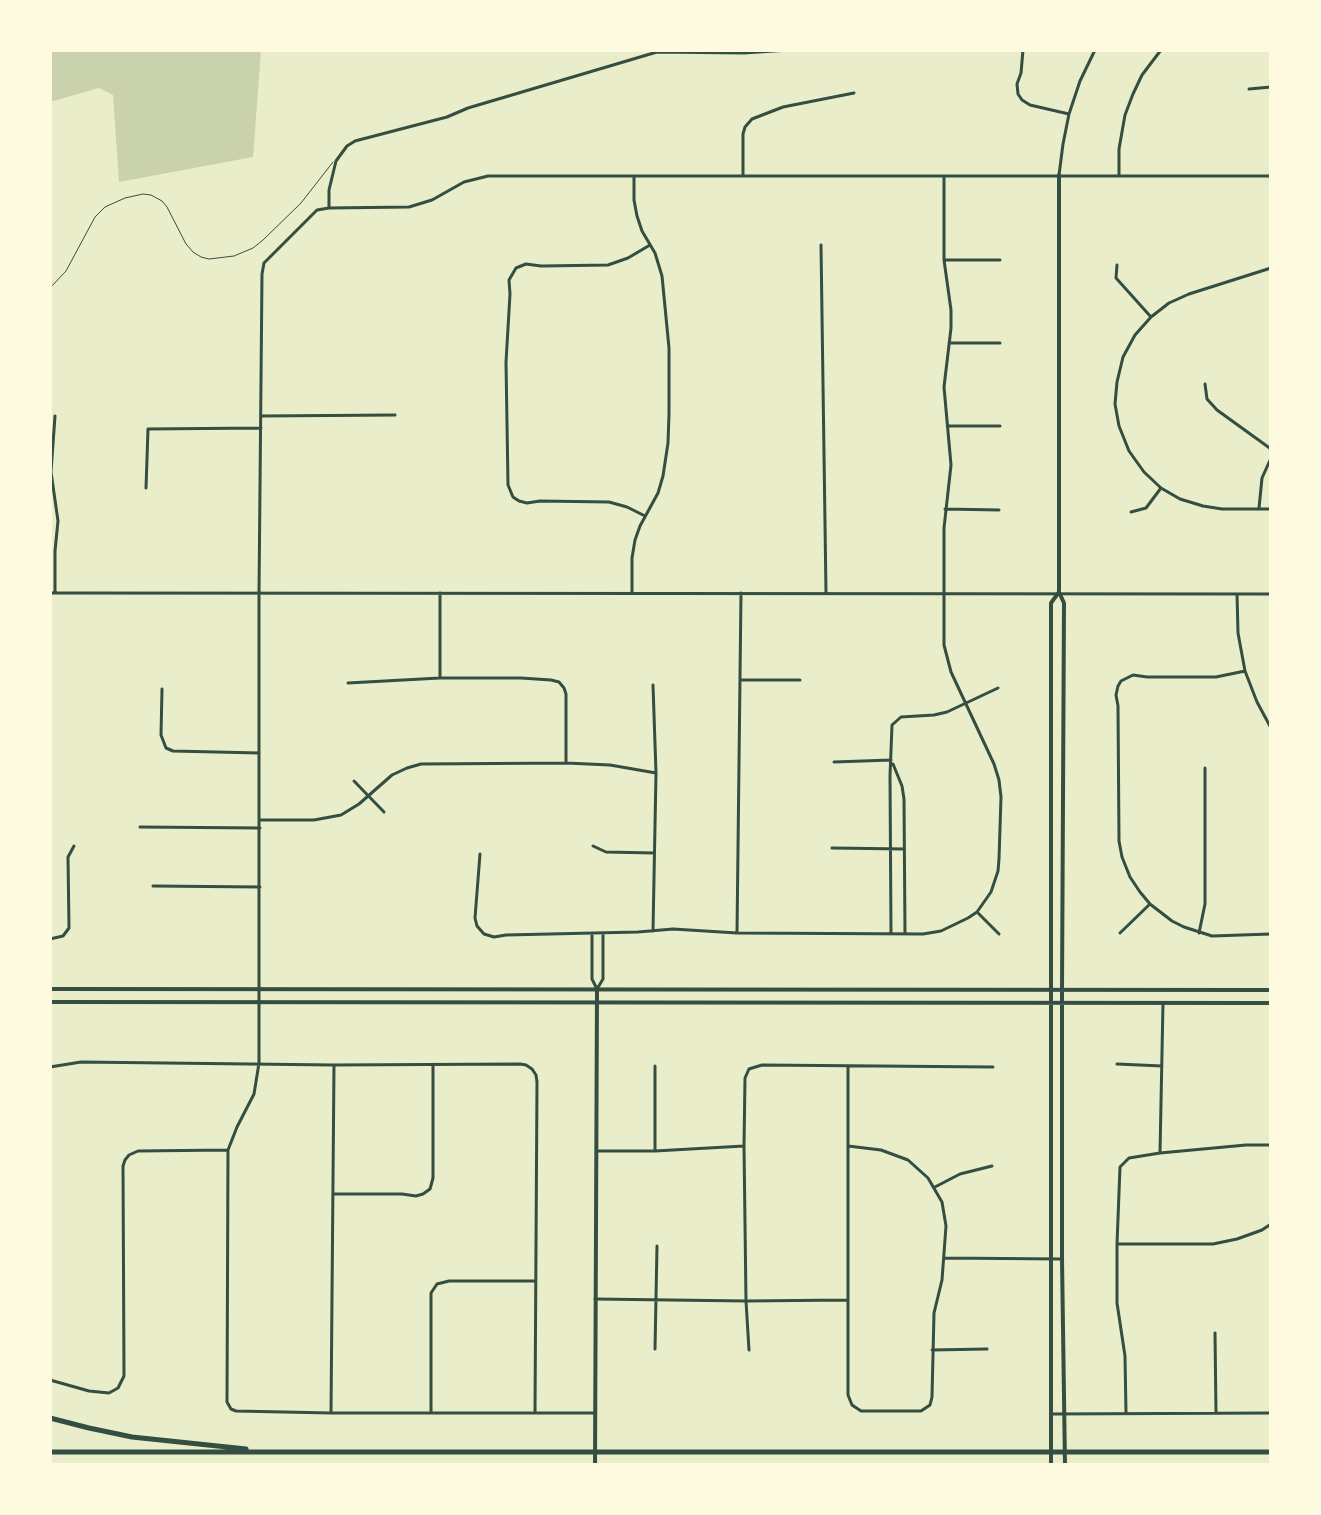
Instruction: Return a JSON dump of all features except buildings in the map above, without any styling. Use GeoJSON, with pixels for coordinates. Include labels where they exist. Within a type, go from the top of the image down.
{"type":"FeatureCollection","features":[{"type":"Feature","properties":{"kind":"highway"},"geometry":{"type":"LineString","coordinates":[[50,1418],[132,1437],[269,1452]]}},
{"type":"Feature","properties":{"kind":"highway"},"geometry":{"type":"LineString","coordinates":[[50,1452],[1271,1452]]}},
{"type":"Feature","properties":{"kind":"main road"},"geometry":{"type":"LineString","coordinates":[[1059,175],[1059,592],[1064,603],[1062,1259],[1065,1465]]}},
{"type":"Feature","properties":{"kind":"main road"},"geometry":{"type":"LineString","coordinates":[[1051,1465],[1051,603],[1059,592]]}},
{"type":"Feature","properties":{"kind":"main road"},"geometry":{"type":"LineString","coordinates":[[50,989],[1271,990]]}},
{"type":"Feature","properties":{"kind":"main road"},"geometry":{"type":"LineString","coordinates":[[595,1465],[597,989]]}},
{"type":"Feature","properties":{"kind":"main road"},"geometry":{"type":"LineString","coordinates":[[50,1002],[1271,1003]]}},
{"type":"Feature","properties":{"kind":"street"},"geometry":{"type":"LineString","coordinates":[[329,208],[329,190],[336,161],[355,141],[447,117],[647,54],[789,50]]}},
{"type":"Feature","properties":{"kind":"street"},"geometry":{"type":"LineString","coordinates":[[1023,50],[1017,84],[1022,100],[1030,105],[1069,114]]}},
{"type":"Feature","properties":{"kind":"street"},"geometry":{"type":"LineString","coordinates":[[1059,175],[1069,114],[1095,50]]}},
{"type":"Feature","properties":{"kind":"street"},"geometry":{"type":"LineString","coordinates":[[1119,176],[1119,149],[1125,115],[1142,75],[1161,50]]}},
{"type":"Feature","properties":{"kind":"street"},"geometry":{"type":"LineString","coordinates":[[1249,89],[1271,87]]}},
{"type":"Feature","properties":{"kind":"street"},"geometry":{"type":"LineString","coordinates":[[743,176],[743,134],[752,119],[783,107],[854,93]]}},
{"type":"Feature","properties":{"kind":"street"},"geometry":{"type":"LineString","coordinates":[[595,1413],[236,1411],[227,1402],[228,1150],[254,1094],[259,1063],[262,268],[313,213],[322,209],[409,207],[432,200],[464,182],[488,176],[1271,176]]}},
{"type":"Feature","properties":{"kind":"street"},"geometry":{"type":"LineString","coordinates":[[632,593],[635,540],[663,476],[669,414],[669,348],[660,265],[637,216],[634,176]]}},
{"type":"Feature","properties":{"kind":"street"},"geometry":{"type":"LineString","coordinates":[[480,854],[475,918],[484,934],[494,937],[673,929],[737,933],[905,934],[941,931],[977,912],[991,892],[998,871],[1001,797],[994,764],[947,661],[944,645],[945,509],[951,465],[944,387],[951,310],[944,260],[944,176]]}},
{"type":"Feature","properties":{"kind":"street"},"geometry":{"type":"LineString","coordinates":[[645,516],[609,502],[527,503],[513,497],[508,485],[506,362],[509,280],[516,268],[526,264],[608,265],[650,245]]}},
{"type":"Feature","properties":{"kind":"street"},"geometry":{"type":"LineString","coordinates":[[821,245],[826,593]]}},
{"type":"Feature","properties":{"kind":"street"},"geometry":{"type":"LineString","coordinates":[[944,260],[1000,260]]}},
{"type":"Feature","properties":{"kind":"street"},"geometry":{"type":"LineString","coordinates":[[1117,265],[1116,278],[1151,317]]}},
{"type":"Feature","properties":{"kind":"street"},"geometry":{"type":"LineString","coordinates":[[1271,268],[1189,294],[1169,303],[1151,317],[1135,335],[1123,357],[1115,404],[1119,426],[1129,451],[1161,488],[1180,499],[1203,506],[1271,509]]}},
{"type":"Feature","properties":{"kind":"street"},"geometry":{"type":"LineString","coordinates":[[949,343],[1000,343]]}},
{"type":"Feature","properties":{"kind":"street"},"geometry":{"type":"LineString","coordinates":[[1205,384],[1207,399],[1217,410],[1271,449]]}},
{"type":"Feature","properties":{"kind":"street"},"geometry":{"type":"LineString","coordinates":[[261,416],[395,415]]}},
{"type":"Feature","properties":{"kind":"street"},"geometry":{"type":"LineString","coordinates":[[55,416],[51,472],[58,521],[52,593],[1271,594]]}},
{"type":"Feature","properties":{"kind":"street"},"geometry":{"type":"LineString","coordinates":[[948,426],[1000,426]]}},
{"type":"Feature","properties":{"kind":"street"},"geometry":{"type":"LineString","coordinates":[[146,488],[148,429],[261,428]]}},
{"type":"Feature","properties":{"kind":"street"},"geometry":{"type":"LineString","coordinates":[[1259,509],[1262,478],[1271,458]]}},
{"type":"Feature","properties":{"kind":"street"},"geometry":{"type":"LineString","coordinates":[[1131,512],[1146,508],[1161,488]]}},
{"type":"Feature","properties":{"kind":"street"},"geometry":{"type":"LineString","coordinates":[[945,509],[999,510]]}},
{"type":"Feature","properties":{"kind":"street"},"geometry":{"type":"LineString","coordinates":[[440,593],[440,678]]}},
{"type":"Feature","properties":{"kind":"street"},"geometry":{"type":"LineString","coordinates":[[737,933],[741,593]]}},
{"type":"Feature","properties":{"kind":"street"},"geometry":{"type":"LineString","coordinates":[[1237,594],[1238,633],[1245,671],[1271,728]]}},
{"type":"Feature","properties":{"kind":"street"},"geometry":{"type":"LineString","coordinates":[[1245,671],[1216,677],[1133,675],[1124,678],[1118,686],[1119,841],[1130,877],[1150,904],[1172,921],[1199,933],[1224,937],[1271,934]]}},
{"type":"Feature","properties":{"kind":"street"},"geometry":{"type":"LineString","coordinates":[[348,683],[440,678],[521,678],[559,682],[566,694],[566,763]]}},
{"type":"Feature","properties":{"kind":"street"},"geometry":{"type":"LineString","coordinates":[[741,680],[800,680]]}},
{"type":"Feature","properties":{"kind":"street"},"geometry":{"type":"LineString","coordinates":[[653,685],[656,773],[653,931]]}},
{"type":"Feature","properties":{"kind":"street"},"geometry":{"type":"LineString","coordinates":[[891,934],[891,760],[892,730],[896,720],[906,716],[947,712],[998,688]]}},
{"type":"Feature","properties":{"kind":"street"},"geometry":{"type":"LineString","coordinates":[[162,689],[161,735],[166,748],[173,751],[259,753]]}},
{"type":"Feature","properties":{"kind":"street"},"geometry":{"type":"LineString","coordinates":[[834,762],[891,760]]}},
{"type":"Feature","properties":{"kind":"street"},"geometry":{"type":"LineString","coordinates":[[891,760],[902,786],[905,934]]}},
{"type":"Feature","properties":{"kind":"street"},"geometry":{"type":"LineString","coordinates":[[260,820],[329,818],[351,810],[392,775],[421,764],[566,763],[610,765],[656,773]]}},
{"type":"Feature","properties":{"kind":"street"},"geometry":{"type":"LineString","coordinates":[[1199,933],[1205,904],[1205,768]]}},
{"type":"Feature","properties":{"kind":"street"},"geometry":{"type":"LineString","coordinates":[[354,781],[384,812]]}},
{"type":"Feature","properties":{"kind":"street"},"geometry":{"type":"LineString","coordinates":[[140,827],[260,828]]}},
{"type":"Feature","properties":{"kind":"street"},"geometry":{"type":"LineString","coordinates":[[50,939],[62,937],[69,928],[68,857],[74,846]]}},
{"type":"Feature","properties":{"kind":"street"},"geometry":{"type":"LineString","coordinates":[[593,846],[606,852],[654,853]]}},
{"type":"Feature","properties":{"kind":"street"},"geometry":{"type":"LineString","coordinates":[[832,848],[904,849]]}},
{"type":"Feature","properties":{"kind":"street"},"geometry":{"type":"LineString","coordinates":[[153,886],[260,887]]}},
{"type":"Feature","properties":{"kind":"street"},"geometry":{"type":"LineString","coordinates":[[1120,933],[1150,904]]}},
{"type":"Feature","properties":{"kind":"street"},"geometry":{"type":"LineString","coordinates":[[977,912],[999,934]]}},
{"type":"Feature","properties":{"kind":"street"},"geometry":{"type":"LineString","coordinates":[[597,989],[603,979],[603,933]]}},
{"type":"Feature","properties":{"kind":"street"},"geometry":{"type":"LineString","coordinates":[[592,934],[592,979],[597,989]]}},
{"type":"Feature","properties":{"kind":"street"},"geometry":{"type":"LineString","coordinates":[[1160,1153],[1163,1003]]}},
{"type":"Feature","properties":{"kind":"street"},"geometry":{"type":"LineString","coordinates":[[50,1067],[81,1062],[520,1064],[532,1069],[536,1075],[535,1412]]}},
{"type":"Feature","properties":{"kind":"street"},"geometry":{"type":"LineString","coordinates":[[1117,1064],[1162,1066]]}},
{"type":"Feature","properties":{"kind":"street"},"geometry":{"type":"LineString","coordinates":[[331,1413],[334,1065]]}},
{"type":"Feature","properties":{"kind":"street"},"geometry":{"type":"LineString","coordinates":[[334,1194],[416,1196],[430,1189],[433,1178],[433,1065]]}},
{"type":"Feature","properties":{"kind":"street"},"geometry":{"type":"LineString","coordinates":[[749,1350],[744,1146],[745,1078],[749,1069],[762,1065],[993,1067]]}},
{"type":"Feature","properties":{"kind":"street"},"geometry":{"type":"LineString","coordinates":[[655,1066],[655,1151]]}},
{"type":"Feature","properties":{"kind":"street"},"geometry":{"type":"LineString","coordinates":[[848,1066],[847,1300],[848,1395],[852,1405],[861,1411],[916,1411],[927,1408],[932,1397],[934,1313],[944,1258],[945,1216],[942,1202],[935,1187],[920,1169],[899,1155],[848,1146]]}},
{"type":"Feature","properties":{"kind":"street"},"geometry":{"type":"LineString","coordinates":[[1126,1413],[1125,1356],[1117,1303],[1120,1167],[1123,1161],[1160,1153],[1271,1145]]}},
{"type":"Feature","properties":{"kind":"street"},"geometry":{"type":"LineString","coordinates":[[597,1151],[744,1146]]}},
{"type":"Feature","properties":{"kind":"street"},"geometry":{"type":"LineString","coordinates":[[50,1380],[99,1393],[114,1391],[124,1376],[125,1160],[138,1151],[228,1150]]}},
{"type":"Feature","properties":{"kind":"street"},"geometry":{"type":"LineString","coordinates":[[935,1187],[960,1174],[992,1166]]}},
{"type":"Feature","properties":{"kind":"street"},"geometry":{"type":"LineString","coordinates":[[1117,1244],[1213,1244],[1252,1234],[1271,1224]]}},
{"type":"Feature","properties":{"kind":"street"},"geometry":{"type":"LineString","coordinates":[[655,1349],[657,1246]]}},
{"type":"Feature","properties":{"kind":"street"},"geometry":{"type":"LineString","coordinates":[[944,1258],[1062,1259]]}},
{"type":"Feature","properties":{"kind":"street"},"geometry":{"type":"LineString","coordinates":[[431,1412],[431,1293],[437,1284],[449,1281],[536,1281]]}},
{"type":"Feature","properties":{"kind":"street"},"geometry":{"type":"LineString","coordinates":[[595,1299],[847,1300]]}},
{"type":"Feature","properties":{"kind":"street"},"geometry":{"type":"LineString","coordinates":[[1215,1333],[1216,1413]]}},
{"type":"Feature","properties":{"kind":"street"},"geometry":{"type":"LineString","coordinates":[[932,1350],[987,1349]]}},
{"type":"Feature","properties":{"kind":"street"},"geometry":{"type":"LineString","coordinates":[[1051,1414],[1271,1413]]}},
{"type":"Feature","properties":{"kind":"lane"},"geometry":{"type":"LineString","coordinates":[[50,288],[66,271],[95,217],[105,207],[125,198],[143,194],[162,201],[186,244],[201,257],[234,256],[263,240],[301,203],[336,161]]}},
{"type":"Feature","properties":{"kind":"green space"},"geometry":{"type":"Polygon","coordinates":[[[50,50],[261,50],[253,157],[119,182],[113,95],[99,88],[50,102],[50,50]]]}}]}
